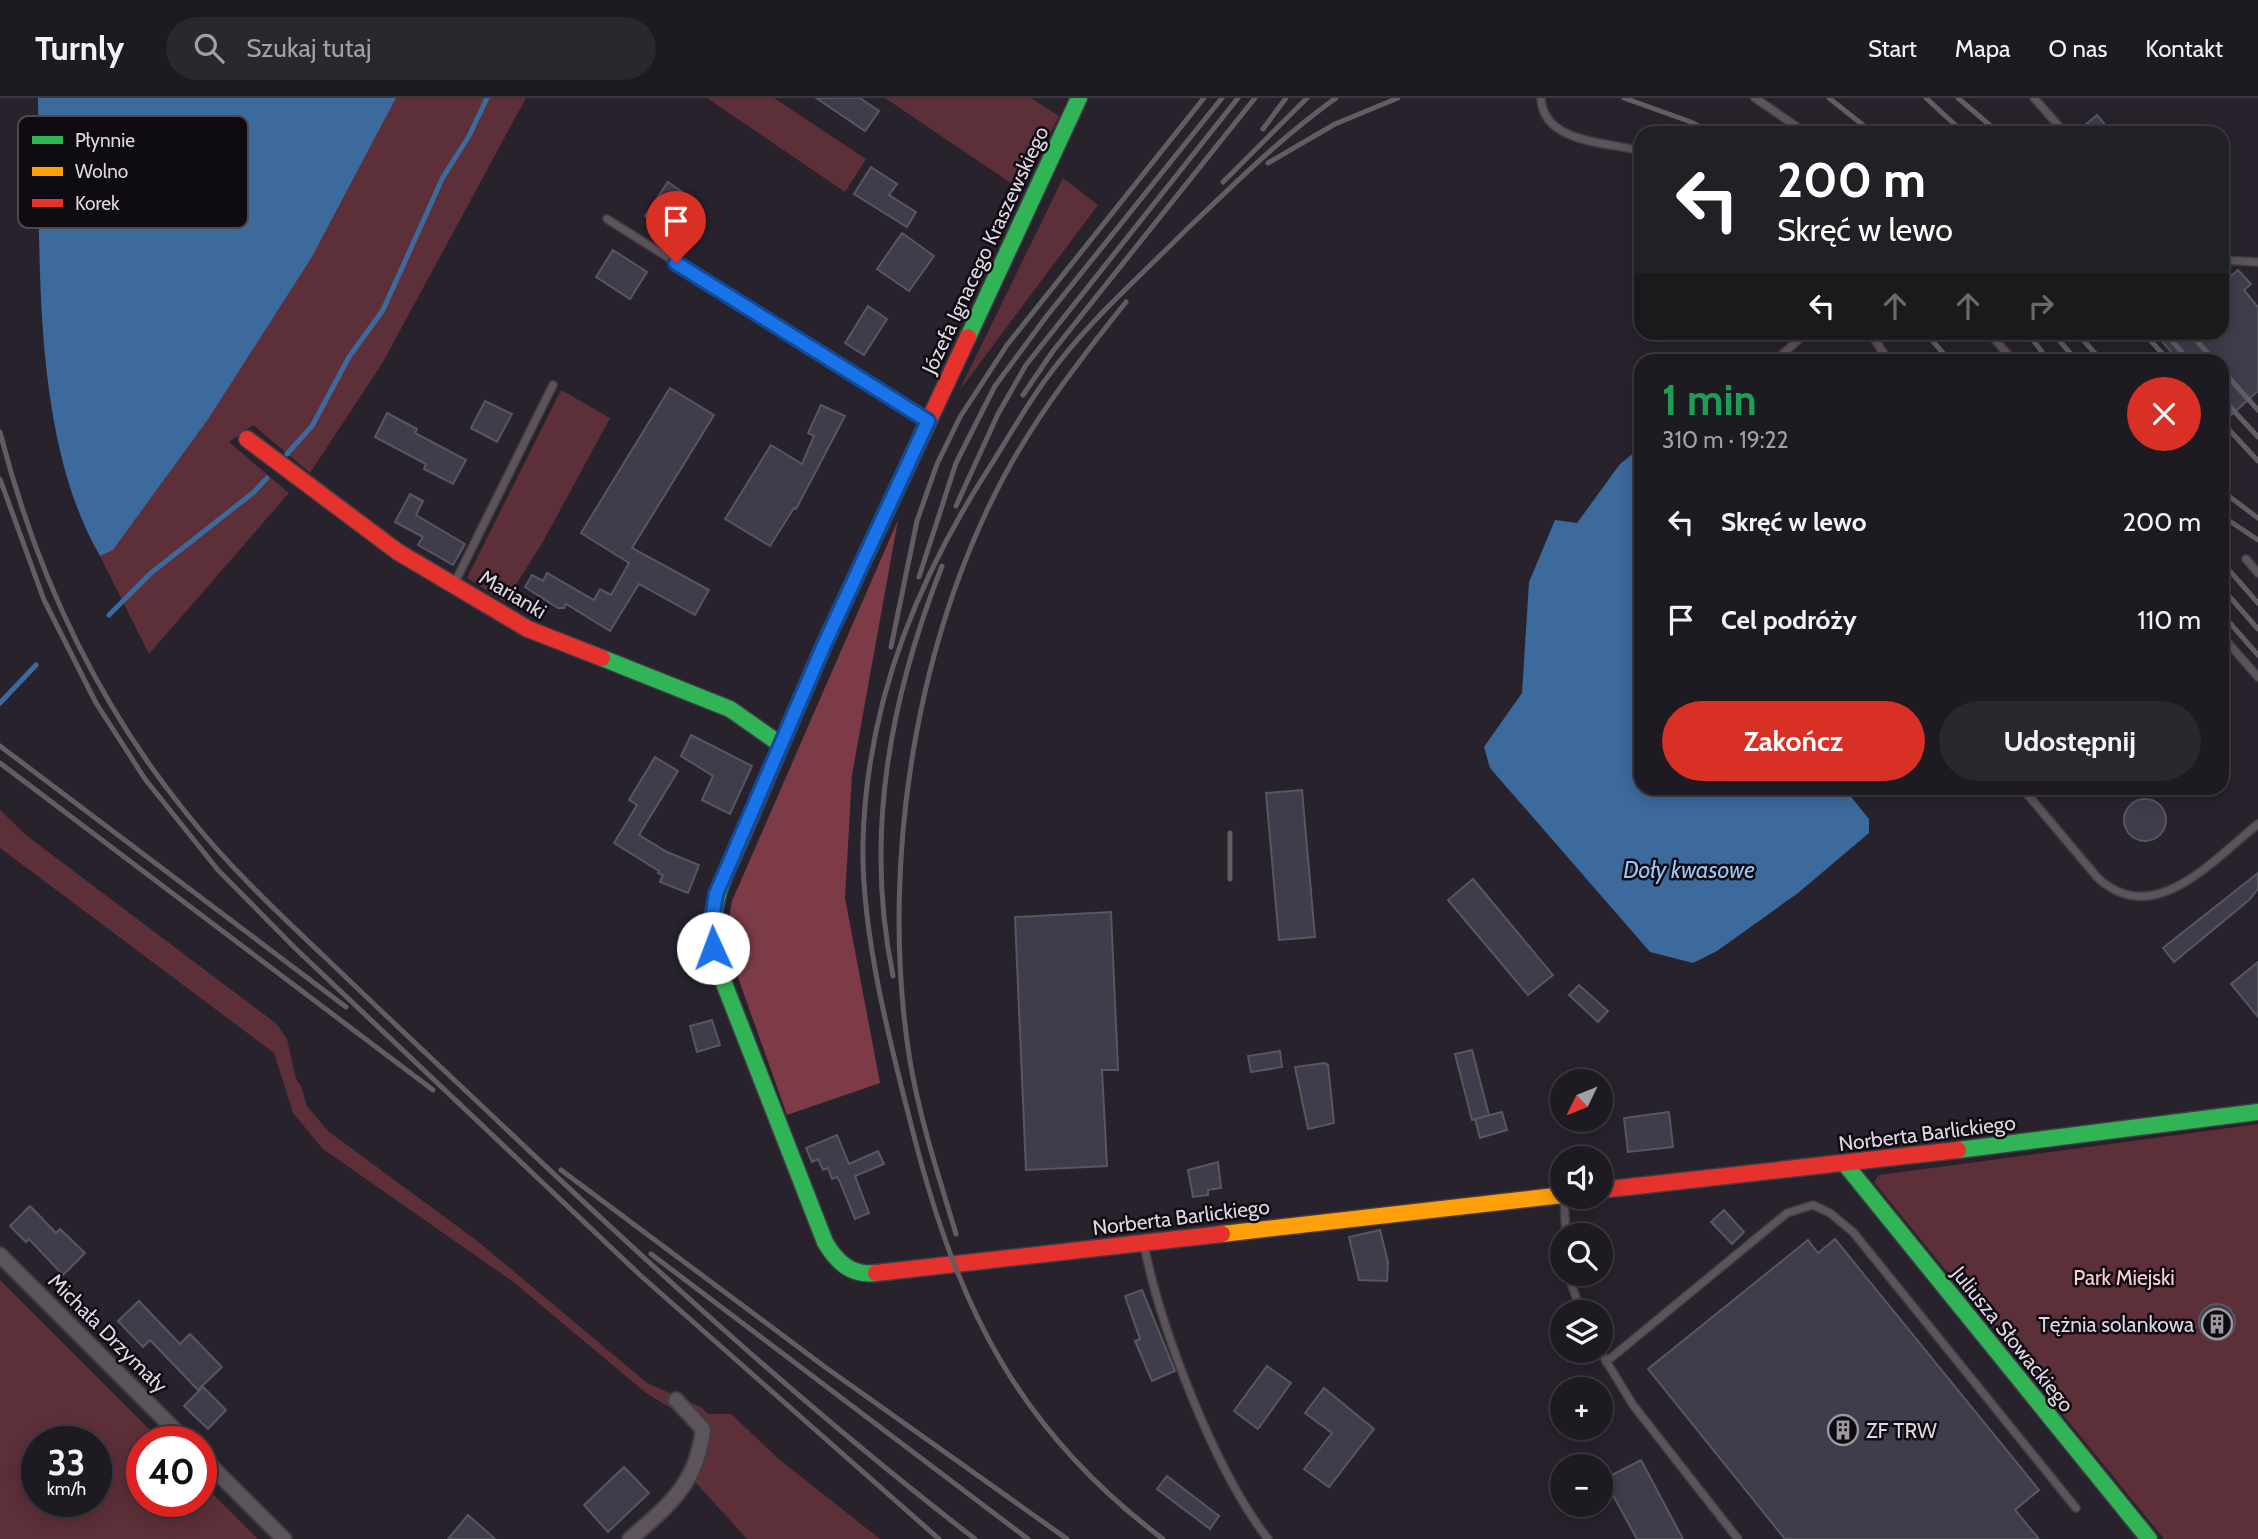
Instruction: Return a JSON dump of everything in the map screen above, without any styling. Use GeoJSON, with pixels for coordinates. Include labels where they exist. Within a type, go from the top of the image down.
{"type":"FeatureCollection","features":[{"type":"Feature","properties":{"kind":"street","name":"Józefa Ignacego Kraszewskiego"},"geometry":{"type":"LineString","coordinates":[[821,1235],[724,984],[712,937],[716,894],[780,744],[1079,98]]}},
{"type":"Feature","properties":{"kind":"street","name":"Marianki"},"geometry":{"type":"LineString","coordinates":[[247,439],[398,552],[455,583],[527,629],[730,709],[780,744]]}},
{"type":"Feature","properties":{"kind":"street","name":"Norberta Barlickiego"},"geometry":{"type":"LineString","coordinates":[[1613,1189],[1845,1164],[2258,1112]]}},
{"type":"Feature","properties":{"kind":"street","name":"Juliusza Słowackiego"},"geometry":{"type":"LineString","coordinates":[[1845,1164],[2149,1539]]}},
{"type":"Feature","properties":{"kind":"street","name":"Norberta Barlickiego"},"geometry":{"type":"LineString","coordinates":[[821,1235],[830,1253],[844,1268],[867,1274],[1550,1197]]}},
{"type":"Feature","properties":{"kind":"street","name":"Michała Drzymały"},"geometry":{"type":"LineString","coordinates":[[0,1255],[171,1426]]}},
{"type":"Feature","properties":{"kind":"street"},"geometry":{"type":"LineString","coordinates":[[630,1539],[673,1502],[700,1457],[703,1429],[676,1400]]}},
{"type":"Feature","properties":{"kind":"street"},"geometry":{"type":"LineString","coordinates":[[217,1472],[284,1539]]}},
{"type":"Feature","properties":{"kind":"lane"},"geometry":{"type":"LineString","coordinates":[[1541,98],[1548,120],[1557,130],[1569,136],[1634,149]]}},
{"type":"Feature","properties":{"kind":"lane"},"geometry":{"type":"LineString","coordinates":[[1755,98],[1796,126]]}},
{"type":"Feature","properties":{"kind":"lane"},"geometry":{"type":"LineString","coordinates":[[2034,98],[2059,126]]}},
{"type":"Feature","properties":{"kind":"lane"},"geometry":{"type":"LineString","coordinates":[[607,219],[928,421]]}},
{"type":"Feature","properties":{"kind":"lane"},"geometry":{"type":"LineString","coordinates":[[2229,261],[2258,263]]}},
{"type":"Feature","properties":{"kind":"lane"},"geometry":{"type":"LineString","coordinates":[[1783,354],[1798,340]]}},
{"type":"Feature","properties":{"kind":"lane"},"geometry":{"type":"LineString","coordinates":[[1994,340],[2007,354]]}},
{"type":"Feature","properties":{"kind":"lane"},"geometry":{"type":"LineString","coordinates":[[455,583],[553,385]]}},
{"type":"Feature","properties":{"kind":"lane"},"geometry":{"type":"LineString","coordinates":[[2246,559],[2258,573]]}},
{"type":"Feature","properties":{"kind":"lane"},"geometry":{"type":"LineString","coordinates":[[2229,644],[2258,677]]}},
{"type":"Feature","properties":{"kind":"lane"},"geometry":{"type":"LineString","coordinates":[[2028,795],[2109,889],[2135,897],[2166,893],[2181,885],[2258,824]]}},
{"type":"Feature","properties":{"kind":"lane"},"geometry":{"type":"LineString","coordinates":[[1613,1356],[1787,1213],[1813,1205],[1830,1213],[1853,1232],[2076,1508]]}},
{"type":"Feature","properties":{"kind":"lane"},"geometry":{"type":"LineString","coordinates":[[1144,1242],[1160,1308],[1193,1395],[1235,1487],[1268,1539]]}},
{"type":"Feature","properties":{"kind":"lane"},"geometry":{"type":"LineString","coordinates":[[1607,1363],[1633,1405],[1738,1539]]}},
{"type":"Feature","properties":{"kind":"green space"},"geometry":{"type":"Polygon","coordinates":[[[396,98],[526,98],[383,362],[310,473],[253,425],[229,442],[289,493],[149,654],[100,556],[113,550],[209,418],[312,257],[396,98]]]}},
{"type":"Feature","properties":{"kind":"green space"},"geometry":{"type":"Polygon","coordinates":[[[707,98],[774,98],[866,159],[845,192],[707,98]]]}},
{"type":"Feature","properties":{"kind":"green space"},"geometry":{"type":"Polygon","coordinates":[[[885,98],[1031,98],[1059,116],[1021,190],[885,98]]]}},
{"type":"Feature","properties":{"kind":"green space"},"geometry":{"type":"Polygon","coordinates":[[[1063,178],[1098,205],[959,391],[1063,178]]]}},
{"type":"Feature","properties":{"kind":"green space"},"geometry":{"type":"Polygon","coordinates":[[[561,390],[610,418],[544,540],[505,602],[467,578],[561,390]]]}},
{"type":"Feature","properties":{"kind":"green space"},"geometry":{"type":"Polygon","coordinates":[[[0,810],[27,836],[277,1024],[287,1039],[296,1079],[307,1106],[328,1131],[480,1243],[647,1383],[701,1407],[708,1414],[731,1414],[780,1460],[880,1539],[747,1539],[686,1472],[693,1452],[694,1431],[671,1408],[646,1393],[512,1281],[323,1149],[293,1113],[274,1053],[0,848],[0,810]]]}},
{"type":"Feature","properties":{"kind":"green space","name":"Park Miejski"},"geometry":{"type":"Polygon","coordinates":[[[2258,1124],[2258,1539],[2164,1539],[1874,1182],[1879,1175],[2258,1124]]]}},
{"type":"Feature","properties":{"kind":"green space"},"geometry":{"type":"Polygon","coordinates":[[[0,1280],[146,1426],[126,1426],[126,1517],[217,1517],[217,1498],[258,1539],[0,1539],[0,1280]]]}},
{"type":"Feature","properties":{"kind":"shaded area"},"geometry":{"type":"Polygon","coordinates":[[[898,520],[852,775],[845,898],[880,1083],[787,1115],[725,941],[732,901],[898,520]]]}},
{"type":"Feature","properties":{"kind":"water"},"geometry":{"type":"Polygon","coordinates":[[[38,98],[396,98],[312,257],[209,418],[113,550],[100,556],[77,507],[60,452],[43,333],[39,228],[248,228],[248,116],[38,116],[38,98]]]}},
{"type":"Feature","properties":{"kind":"water","name":"Doły kwasowe"},"geometry":{"type":"Polygon","coordinates":[[[1634,453],[1634,795],[1850,795],[1869,819],[1869,833],[1798,893],[1717,951],[1693,963],[1650,952],[1490,768],[1484,747],[1522,693],[1529,582],[1555,520],[1577,523],[1620,464],[1634,453]]]}},
{"type":"Feature","properties":{"kind":"building"},"geometry":{"type":"Polygon","coordinates":[[[816,98],[860,98],[879,111],[865,131],[816,98]]]}},
{"type":"Feature","properties":{"kind":"building"},"geometry":{"type":"Polygon","coordinates":[[[2097,115],[2106,126],[2086,126],[2097,115]]]}},
{"type":"Feature","properties":{"kind":"building"},"geometry":{"type":"Polygon","coordinates":[[[871,167],[897,184],[889,195],[916,212],[907,227],[854,194],[871,167]]]}},
{"type":"Feature","properties":{"kind":"building"},"geometry":{"type":"Polygon","coordinates":[[[668,182],[695,201],[672,235],[645,216],[668,182]]]}},
{"type":"Feature","properties":{"kind":"building"},"geometry":{"type":"Polygon","coordinates":[[[902,233],[934,256],[909,291],[877,269],[902,233]]]}},
{"type":"Feature","properties":{"kind":"building"},"geometry":{"type":"Polygon","coordinates":[[[613,250],[647,272],[630,299],[596,277],[613,250]]]}},
{"type":"Feature","properties":{"kind":"building"},"geometry":{"type":"Polygon","coordinates":[[[2238,270],[2251,284],[2244,290],[2258,307],[2258,391],[2229,417],[2229,354],[2173,354],[2161,340],[2229,340],[2229,278],[2238,270]]]}},
{"type":"Feature","properties":{"kind":"building"},"geometry":{"type":"Polygon","coordinates":[[[868,306],[887,319],[864,355],[845,343],[868,306]]]}},
{"type":"Feature","properties":{"kind":"building"},"geometry":{"type":"Polygon","coordinates":[[[670,388],[714,415],[632,548],[709,590],[695,615],[639,584],[610,631],[566,604],[564,608],[558,608],[525,587],[532,575],[543,581],[547,573],[594,600],[600,589],[611,595],[629,563],[581,533],[670,388]]]}},
{"type":"Feature","properties":{"kind":"building"},"geometry":{"type":"Polygon","coordinates":[[[485,401],[512,414],[497,442],[471,428],[485,401]]]}},
{"type":"Feature","properties":{"kind":"building"},"geometry":{"type":"Polygon","coordinates":[[[821,405],[845,416],[796,509],[794,508],[770,546],[725,519],[771,445],[802,464],[814,436],[808,433],[821,405]]]}},
{"type":"Feature","properties":{"kind":"building"},"geometry":{"type":"Polygon","coordinates":[[[387,413],[417,429],[415,433],[466,460],[453,484],[424,469],[426,464],[375,437],[387,413]]]}},
{"type":"Feature","properties":{"kind":"building"},"geometry":{"type":"Polygon","coordinates":[[[410,494],[423,501],[416,515],[465,544],[453,565],[418,545],[423,537],[395,522],[410,494]]]}},
{"type":"Feature","properties":{"kind":"building"},"geometry":{"type":"Polygon","coordinates":[[[691,735],[752,766],[730,814],[702,800],[713,776],[681,756],[691,735]]]}},
{"type":"Feature","properties":{"kind":"building"},"geometry":{"type":"Polygon","coordinates":[[[655,757],[678,771],[639,835],[667,852],[699,865],[688,893],[660,882],[663,875],[658,873],[659,871],[614,843],[637,805],[629,800],[655,757]]]}},
{"type":"Feature","properties":{"kind":"building"},"geometry":{"type":"Polygon","coordinates":[[[1302,790],[1315,937],[1279,940],[1266,793],[1302,790]]]}},
{"type":"Feature","properties":{"kind":"building"},"geometry":{"type":"Polygon","coordinates":[[[2145,799],[2160,805],[2166,820],[2160,835],[2145,841],[2130,835],[2124,820],[2130,805],[2145,799]]]}},
{"type":"Feature","properties":{"kind":"building"},"geometry":{"type":"Polygon","coordinates":[[[2258,873],[2258,889],[2249,900],[2174,962],[2163,948],[2258,873]]]}},
{"type":"Feature","properties":{"kind":"building"},"geometry":{"type":"Polygon","coordinates":[[[1473,879],[1553,975],[1528,995],[1448,900],[1473,879]]]}},
{"type":"Feature","properties":{"kind":"building"},"geometry":{"type":"Polygon","coordinates":[[[1111,912],[1118,1070],[1102,1070],[1107,1166],[1026,1170],[1015,917],[1111,912]]]}},
{"type":"Feature","properties":{"kind":"building"},"geometry":{"type":"Polygon","coordinates":[[[2258,962],[2258,1017],[2231,984],[2258,962]]]}},
{"type":"Feature","properties":{"kind":"building"},"geometry":{"type":"Polygon","coordinates":[[[1579,985],[1608,1011],[1598,1022],[1569,995],[1579,985]]]}},
{"type":"Feature","properties":{"kind":"building"},"geometry":{"type":"Polygon","coordinates":[[[712,1020],[720,1045],[697,1052],[690,1026],[712,1020]]]}},
{"type":"Feature","properties":{"kind":"building"},"geometry":{"type":"Polygon","coordinates":[[[1472,1050],[1489,1115],[1472,1120],[1455,1054],[1472,1050]]]}},
{"type":"Feature","properties":{"kind":"building"},"geometry":{"type":"Polygon","coordinates":[[[1280,1051],[1282,1067],[1251,1072],[1248,1056],[1280,1051]]]}},
{"type":"Feature","properties":{"kind":"building"},"geometry":{"type":"Polygon","coordinates":[[[1324,1063],[1328,1065],[1334,1123],[1308,1129],[1295,1067],[1324,1063]]]}},
{"type":"Feature","properties":{"kind":"building"},"geometry":{"type":"Polygon","coordinates":[[[1502,1112],[1507,1130],[1480,1138],[1475,1119],[1502,1112]]]}},
{"type":"Feature","properties":{"kind":"building"},"geometry":{"type":"Polygon","coordinates":[[[1669,1112],[1673,1147],[1628,1152],[1624,1118],[1669,1112]]]}},
{"type":"Feature","properties":{"kind":"building"},"geometry":{"type":"Polygon","coordinates":[[[837,1135],[849,1164],[878,1151],[884,1164],[855,1176],[869,1213],[855,1219],[837,1177],[832,1179],[828,1168],[823,1170],[818,1159],[812,1162],[806,1148],[837,1135]]]}},
{"type":"Feature","properties":{"kind":"building"},"geometry":{"type":"Polygon","coordinates":[[[1218,1162],[1221,1188],[1208,1190],[1208,1195],[1193,1197],[1188,1170],[1218,1162]]]}},
{"type":"Feature","properties":{"kind":"building"},"geometry":{"type":"Polygon","coordinates":[[[30,1206],[56,1233],[60,1229],[85,1253],[63,1275],[29,1239],[26,1242],[10,1226],[30,1206]]]}},
{"type":"Feature","properties":{"kind":"building"},"geometry":{"type":"Polygon","coordinates":[[[1724,1210],[1744,1232],[1732,1244],[1711,1222],[1724,1210]]]}},
{"type":"Feature","properties":{"kind":"building"},"geometry":{"type":"Polygon","coordinates":[[[1380,1230],[1388,1262],[1387,1281],[1359,1280],[1349,1237],[1380,1230]]]}},
{"type":"Feature","properties":{"kind":"building","name":"ZF TRW"},"geometry":{"type":"Polygon","coordinates":[[[1835,1239],[2039,1490],[2015,1510],[2039,1539],[1785,1539],[1648,1369],[1808,1240],[1818,1253],[1835,1239]]]}},
{"type":"Feature","properties":{"kind":"building"},"geometry":{"type":"Polygon","coordinates":[[[1142,1290],[1175,1371],[1152,1381],[1135,1341],[1140,1339],[1125,1296],[1142,1290]]]}},
{"type":"Feature","properties":{"kind":"building"},"geometry":{"type":"Polygon","coordinates":[[[139,1301],[180,1344],[190,1334],[222,1367],[198,1390],[150,1340],[143,1347],[118,1321],[139,1301]]]}},
{"type":"Feature","properties":{"kind":"building","name":"Tężnia solankowa"},"geometry":{"type":"Polygon","coordinates":[[[2217,1304],[2230,1309],[2235,1322],[2230,1335],[2217,1340],[2204,1335],[2199,1322],[2204,1309],[2217,1304]]]}},
{"type":"Feature","properties":{"kind":"building"},"geometry":{"type":"Polygon","coordinates":[[[1267,1366],[1291,1383],[1258,1429],[1234,1411],[1267,1366]]]}},
{"type":"Feature","properties":{"kind":"building"},"geometry":{"type":"Polygon","coordinates":[[[203,1387],[226,1410],[211,1426],[205,1426],[184,1406],[203,1387]]]}},
{"type":"Feature","properties":{"kind":"building"},"geometry":{"type":"Polygon","coordinates":[[[1324,1388],[1374,1429],[1329,1487],[1304,1469],[1332,1433],[1305,1413],[1324,1388]]]}},
{"type":"Feature","properties":{"kind":"building"},"geometry":{"type":"Polygon","coordinates":[[[1641,1460],[1683,1539],[1637,1539],[1613,1495],[1613,1474],[1641,1460]]]}},
{"type":"Feature","properties":{"kind":"building"},"geometry":{"type":"Polygon","coordinates":[[[624,1467],[649,1493],[608,1532],[584,1505],[624,1467]]]}},
{"type":"Feature","properties":{"kind":"building"},"geometry":{"type":"Polygon","coordinates":[[[1167,1476],[1219,1516],[1210,1529],[1157,1489],[1167,1476]]]}},
{"type":"Feature","properties":{"kind":"building"},"geometry":{"type":"Polygon","coordinates":[[[468,1515],[495,1539],[448,1539],[468,1515]]]}},
{"type":"Feature","properties":{"kind":"waterway"},"geometry":{"type":"LineString","coordinates":[[287,454],[312,426],[349,357],[383,310],[443,177],[469,136],[487,98]]}},
{"type":"Feature","properties":{"kind":"waterway"},"geometry":{"type":"LineString","coordinates":[[109,615],[151,573],[254,492],[267,478]]}},
{"type":"Feature","properties":{"kind":"waterway"},"geometry":{"type":"LineString","coordinates":[[0,703],[36,665]]}},
{"type":"Feature","properties":{"kind":"railway"},"geometry":{"type":"LineString","coordinates":[[891,647],[917,521],[937,464],[960,417],[1007,345],[1204,98]]}},
{"type":"Feature","properties":{"kind":"railway"},"geometry":{"type":"LineString","coordinates":[[919,577],[956,463],[995,386],[1046,317],[1222,98]]}},
{"type":"Feature","properties":{"kind":"railway"},"geometry":{"type":"LineString","coordinates":[[956,506],[998,414],[1026,365],[1238,98]]}},
{"type":"Feature","properties":{"kind":"railway"},"geometry":{"type":"LineString","coordinates":[[1023,395],[1053,351],[1255,98]]}},
{"type":"Feature","properties":{"kind":"railway"},"geometry":{"type":"LineString","coordinates":[[1263,129],[1286,98]]}},
{"type":"Feature","properties":{"kind":"railway"},"geometry":{"type":"LineString","coordinates":[[1223,182],[1307,98]]}},
{"type":"Feature","properties":{"kind":"railway"},"geometry":{"type":"LineString","coordinates":[[1163,1539],[1112,1497],[1069,1454],[1032,1409],[1001,1361],[974,1310],[951,1256],[914,1136],[872,952],[864,878],[866,794],[884,697],[916,605],[959,518],[1020,418],[1059,362],[1103,312],[1257,163],[1295,129],[1336,98]]}},
{"type":"Feature","properties":{"kind":"railway"},"geometry":{"type":"LineString","coordinates":[[1268,163],[1335,124],[1398,98]]}},
{"type":"Feature","properties":{"kind":"railway"},"geometry":{"type":"LineString","coordinates":[[1624,98],[1699,126]]}},
{"type":"Feature","properties":{"kind":"railway"},"geometry":{"type":"LineString","coordinates":[[1829,98],[1864,126]]}},
{"type":"Feature","properties":{"kind":"railway"},"geometry":{"type":"LineString","coordinates":[[1926,98],[1956,126]]}},
{"type":"Feature","properties":{"kind":"railway"},"geometry":{"type":"LineString","coordinates":[[1958,98],[1991,126]]}},
{"type":"Feature","properties":{"kind":"railway"},"geometry":{"type":"LineString","coordinates":[[956,1234],[914,1083],[901,982],[899,901],[904,818],[916,734],[935,652],[961,573],[993,498],[1032,429],[1077,364],[1126,302]]}},
{"type":"Feature","properties":{"kind":"railway"},"geometry":{"type":"LineString","coordinates":[[1932,340],[1944,354]]}},
{"type":"Feature","properties":{"kind":"railway"},"geometry":{"type":"LineString","coordinates":[[2033,340],[2044,354]]}},
{"type":"Feature","properties":{"kind":"railway"},"geometry":{"type":"LineString","coordinates":[[2059,340],[2071,354]]}},
{"type":"Feature","properties":{"kind":"railway"},"geometry":{"type":"LineString","coordinates":[[2083,340],[2096,354]]}},
{"type":"Feature","properties":{"kind":"railway"},"geometry":{"type":"LineString","coordinates":[[2150,340],[2163,354]]}},
{"type":"Feature","properties":{"kind":"railway"},"geometry":{"type":"LineString","coordinates":[[2171,340],[2184,354]]}},
{"type":"Feature","properties":{"kind":"railway"},"geometry":{"type":"LineString","coordinates":[[2196,340],[2209,354]]}},
{"type":"Feature","properties":{"kind":"railway"},"geometry":{"type":"LineString","coordinates":[[2229,378],[2258,410]]}},
{"type":"Feature","properties":{"kind":"railway"},"geometry":{"type":"LineString","coordinates":[[2229,406],[2258,437]]}},
{"type":"Feature","properties":{"kind":"railway"},"geometry":{"type":"LineString","coordinates":[[2229,430],[2258,461]]}},
{"type":"Feature","properties":{"kind":"railway"},"geometry":{"type":"LineString","coordinates":[[0,432],[31,533],[71,630],[95,677],[151,767],[217,849],[373,1003],[676,1287],[852,1441],[975,1539]]}},
{"type":"Feature","properties":{"kind":"railway"},"geometry":{"type":"LineString","coordinates":[[0,479],[44,600],[96,703],[145,779],[218,870],[296,949],[640,1275],[939,1539]]}},
{"type":"Feature","properties":{"kind":"railway"},"geometry":{"type":"LineString","coordinates":[[2229,496],[2258,518]]}},
{"type":"Feature","properties":{"kind":"railway"},"geometry":{"type":"LineString","coordinates":[[2229,521],[2258,540]]}},
{"type":"Feature","properties":{"kind":"railway"},"geometry":{"type":"LineString","coordinates":[[893,976],[881,871],[887,768],[908,666],[942,566]]}},
{"type":"Feature","properties":{"kind":"railway"},"geometry":{"type":"LineString","coordinates":[[2229,570],[2258,603]]}},
{"type":"Feature","properties":{"kind":"railway"},"geometry":{"type":"LineString","coordinates":[[2229,596],[2258,629]]}},
{"type":"Feature","properties":{"kind":"railway"},"geometry":{"type":"LineString","coordinates":[[2229,622],[2258,655]]}},
{"type":"Feature","properties":{"kind":"railway"},"geometry":{"type":"LineString","coordinates":[[0,746],[346,1007]]}},
{"type":"Feature","properties":{"kind":"railway"},"geometry":{"type":"LineString","coordinates":[[0,763],[433,1090]]}},
{"type":"Feature","properties":{"kind":"railway"},"geometry":{"type":"LineString","coordinates":[[1230,833],[1230,879]]}},
{"type":"Feature","properties":{"kind":"railway"},"geometry":{"type":"LineString","coordinates":[[561,1170],[825,1367],[1067,1539]]}},
{"type":"Feature","properties":{"kind":"railway"},"geometry":{"type":"LineString","coordinates":[[651,1254],[1028,1539]]}},
{"type":"Feature","properties":{"kind":"traffic: fast"},"geometry":{"type":"LineString","coordinates":[[968,337],[1079,98]]}},
{"type":"Feature","properties":{"kind":"traffic: fast"},"geometry":{"type":"LineString","coordinates":[[602,658],[730,709],[780,744]]}},
{"type":"Feature","properties":{"kind":"traffic: fast"},"geometry":{"type":"LineString","coordinates":[[744,832],[721,885],[714,915],[720,973],[825,1242],[840,1262],[852,1270],[876,1273]]}},
{"type":"Feature","properties":{"kind":"traffic: fast"},"geometry":{"type":"LineString","coordinates":[[1958,1150],[2258,1112]]}},
{"type":"Feature","properties":{"kind":"traffic: fast"},"geometry":{"type":"LineString","coordinates":[[1845,1164],[2149,1539]]}},
{"type":"Feature","properties":{"kind":"traffic: slow"},"geometry":{"type":"LineString","coordinates":[[1222,1234],[1550,1196]]}},
{"type":"Feature","properties":{"kind":"traffic: jam"},"geometry":{"type":"LineString","coordinates":[[744,832],[824,645],[968,337]]}},
{"type":"Feature","properties":{"kind":"traffic: jam"},"geometry":{"type":"LineString","coordinates":[[247,439],[398,552],[528,629],[602,658]]}},
{"type":"Feature","properties":{"kind":"traffic: jam"},"geometry":{"type":"LineString","coordinates":[[1613,1189],[1958,1150]]}},
{"type":"Feature","properties":{"kind":"traffic: jam"},"geometry":{"type":"LineString","coordinates":[[876,1273],[1222,1234]]}},
{"type":"Feature","properties":{"kind":"place","name":"Tężnia solankowa"},"geometry":{"type":"Point","coordinates":[2217,1324]}},
{"type":"Feature","properties":{"kind":"place","name":"ZF TRW"},"geometry":{"type":"Point","coordinates":[1843,1430]}},
{"type":"Feature","properties":{"kind":"route"},"geometry":{"type":"LineString","coordinates":[[676,263],[928,421],[824,645],[716,894],[711,925],[713,948]]}}]}
